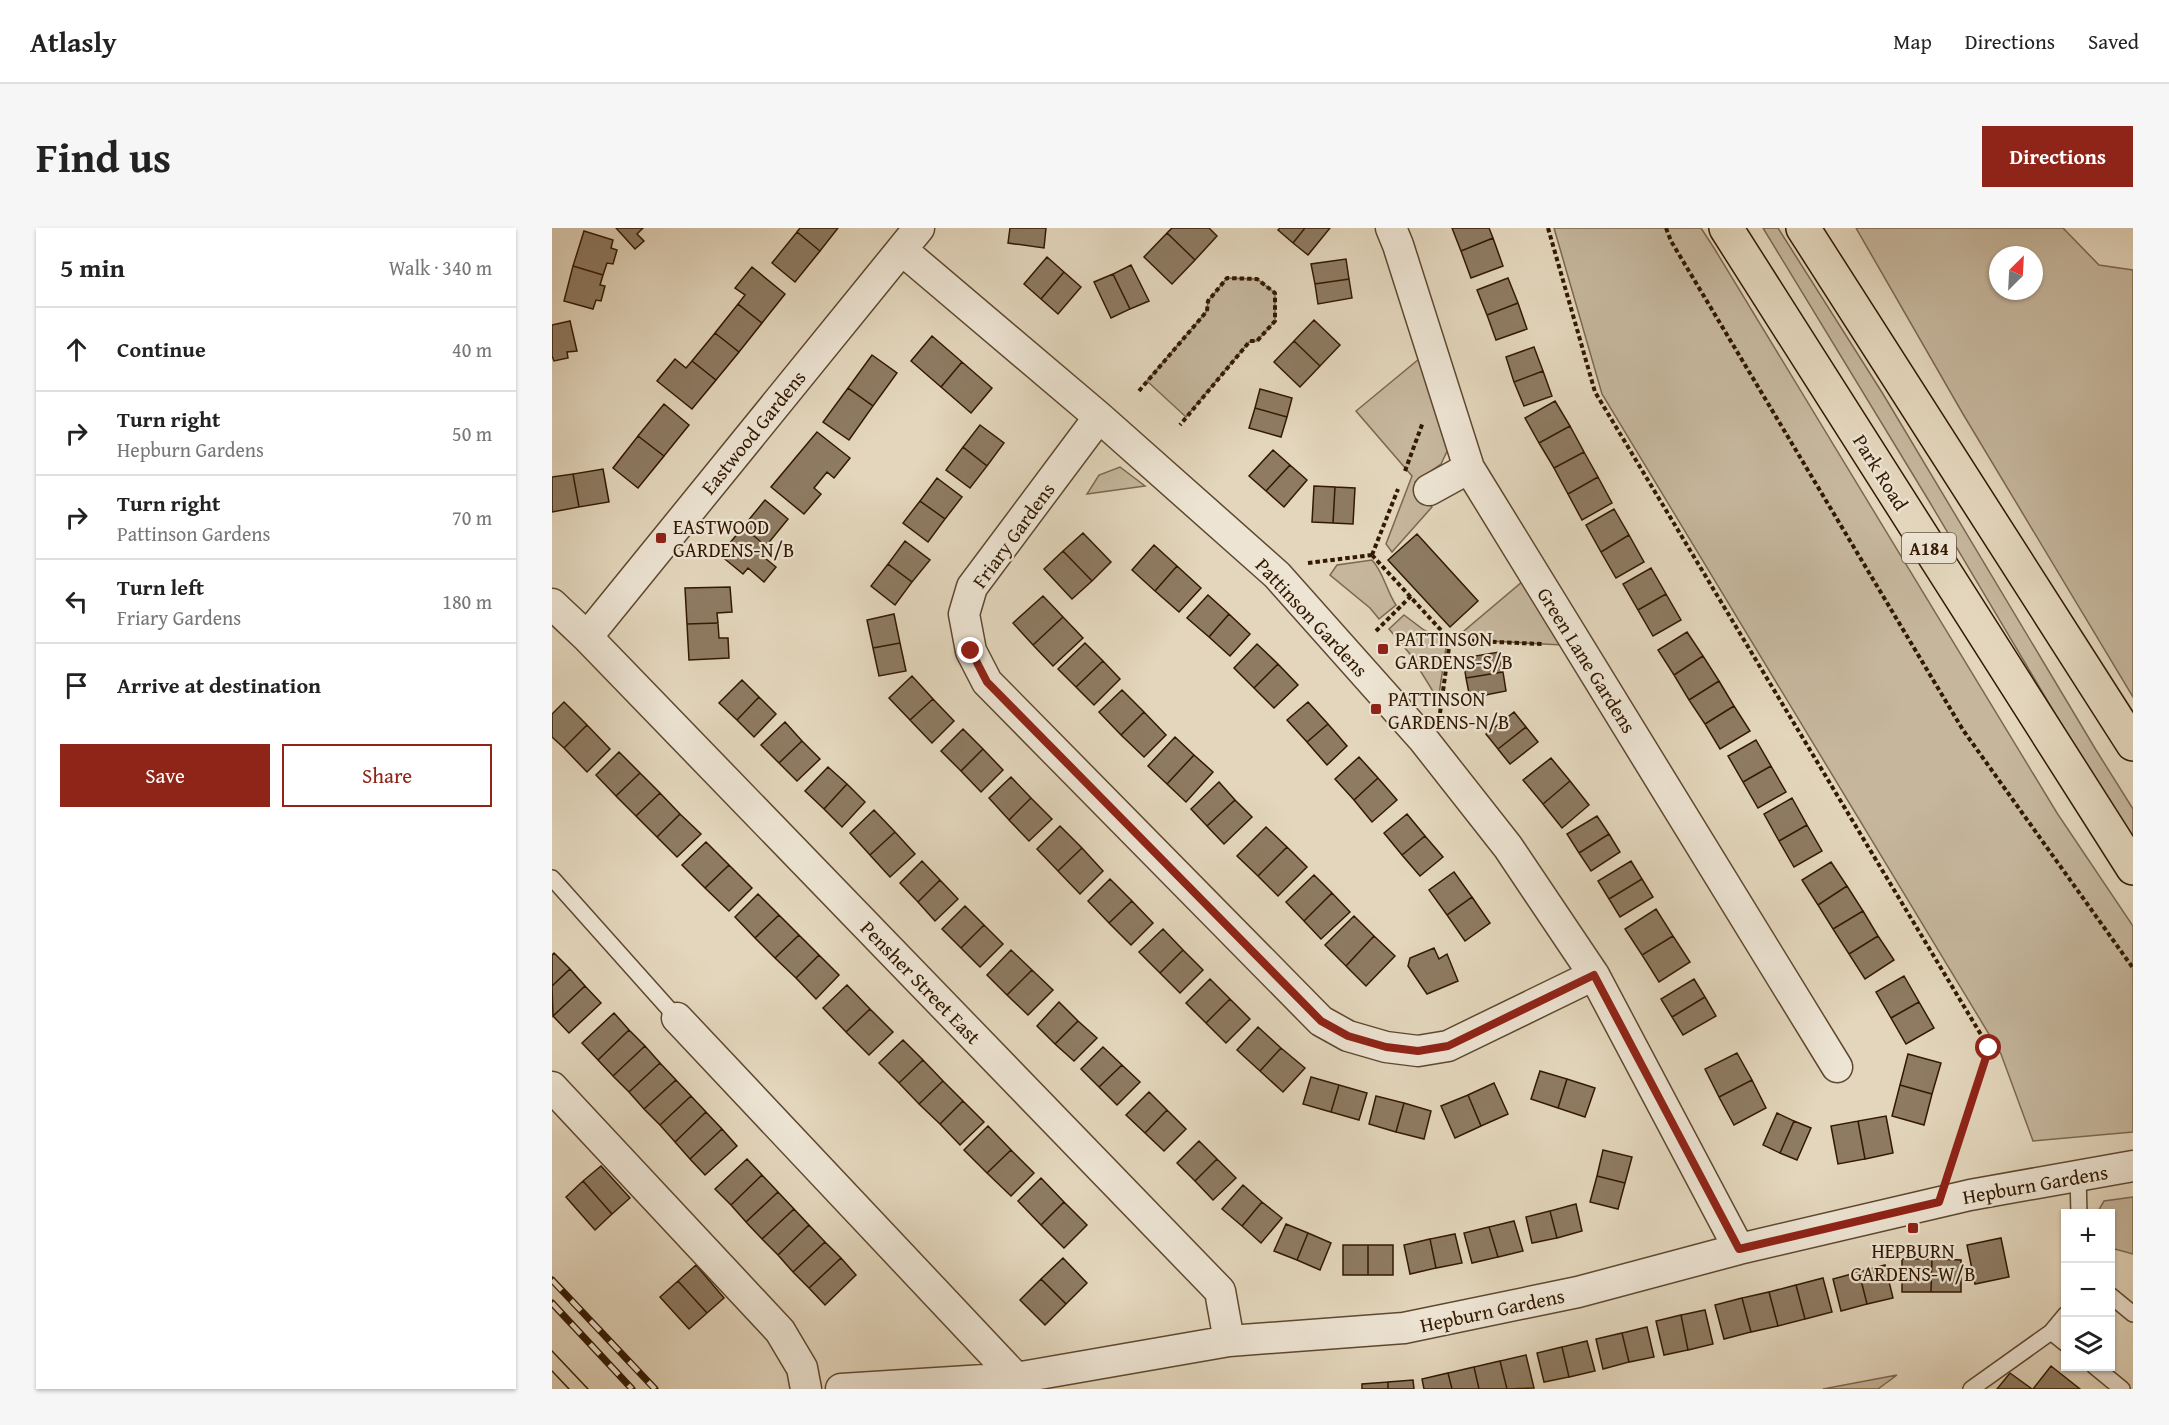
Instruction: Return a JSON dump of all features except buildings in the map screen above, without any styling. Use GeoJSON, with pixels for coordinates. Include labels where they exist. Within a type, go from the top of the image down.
{"type":"FeatureCollection","features":[{"type":"Feature","properties":{"kind":"highway","name":"Park Road"},"geometry":{"type":"LineString","coordinates":[[1726,228],[2133,868]]}},
{"type":"Feature","properties":{"kind":"highway"},"geometry":{"type":"LineString","coordinates":[[1803,228],[2133,744]]}},
{"type":"Feature","properties":{"kind":"street","name":"Green Lane Gardens"},"geometry":{"type":"LineString","coordinates":[[1391,228],[1469,468],[1837,1067]]}},
{"type":"Feature","properties":{"kind":"street","name":"Pattinson Gardens"},"geometry":{"type":"LineString","coordinates":[[911,239],[1100,417],[1277,575],[1423,739],[1501,838],[1594,975],[1739,1249]]}},
{"type":"Feature","properties":{"kind":"street","name":"Eastwood Gardens"},"geometry":{"type":"LineString","coordinates":[[587,637],[911,239]]}},
{"type":"Feature","properties":{"kind":"street","name":"Friary Gardens"},"geometry":{"type":"LineString","coordinates":[[1100,417],[972,587],[964,614],[971,651],[987,682],[1321,1021],[1348,1036],[1386,1047],[1418,1051],[1448,1046],[1594,975]]}},
{"type":"Feature","properties":{"kind":"street"},"geometry":{"type":"LineString","coordinates":[[1429,490],[1469,468]]}},
{"type":"Feature","properties":{"kind":"street","name":"Pensher Street East"},"geometry":{"type":"LineString","coordinates":[[552,604],[587,637],[1220,1291],[1229,1341]]}},
{"type":"Feature","properties":{"kind":"street"},"geometry":{"type":"LineString","coordinates":[[677,1018],[1016,1378]]}},
{"type":"Feature","properties":{"kind":"street"},"geometry":{"type":"LineString","coordinates":[[552,1087],[780,1331],[802,1368],[806,1389]]}},
{"type":"Feature","properties":{"kind":"street","name":"Hepburn Gardens"},"geometry":{"type":"LineString","coordinates":[[853,1389],[1016,1378],[1229,1341],[1404,1328],[1578,1292],[1739,1249],[1970,1195],[2133,1166]]}},
{"type":"Feature","properties":{"kind":"lane"},"geometry":{"type":"LineString","coordinates":[[552,878],[677,1018]]}},
{"type":"Feature","properties":{"kind":"lane"},"geometry":{"type":"LineString","coordinates":[[2078,1175],[2079,1209]]}},
{"type":"Feature","properties":{"kind":"lane"},"geometry":{"type":"LineString","coordinates":[[2115,1299],[2133,1314]]}},
{"type":"Feature","properties":{"kind":"lane"},"geometry":{"type":"LineString","coordinates":[[1971,1389],[2051,1332],[2064,1317]]}},
{"type":"Feature","properties":{"kind":"lane"},"geometry":{"type":"LineString","coordinates":[[2051,1332],[2061,1340]]}},
{"type":"Feature","properties":{"kind":"lane"},"geometry":{"type":"LineString","coordinates":[[2100,1371],[2122,1389]]}},
{"type":"Feature","properties":{"kind":"path"},"geometry":{"type":"LineString","coordinates":[[1548,228],[1595,392],[1989,1048],[1939,1202]]}},
{"type":"Feature","properties":{"kind":"path"},"geometry":{"type":"LineString","coordinates":[[1666,228],[1677,251],[1963,730],[2133,968]]}},
{"type":"Feature","properties":{"kind":"path"},"geometry":{"type":"LineString","coordinates":[[1140,391],[1207,311],[1208,301],[1227,278],[1257,279],[1275,293],[1275,321],[1257,340],[1250,341],[1180,425]]}},
{"type":"Feature","properties":{"kind":"path"},"geometry":{"type":"LineString","coordinates":[[1402,477],[1424,421]]}},
{"type":"Feature","properties":{"kind":"path"},"geometry":{"type":"LineString","coordinates":[[1372,555],[1398,488]]}},
{"type":"Feature","properties":{"kind":"path"},"geometry":{"type":"LineString","coordinates":[[1372,555],[1450,640],[1577,645]]}},
{"type":"Feature","properties":{"kind":"path"},"geometry":{"type":"LineString","coordinates":[[1306,563],[1372,555]]}},
{"type":"Feature","properties":{"kind":"path"},"geometry":{"type":"LineString","coordinates":[[1377,631],[1411,596]]}},
{"type":"Feature","properties":{"kind":"path"},"geometry":{"type":"LineString","coordinates":[[1438,722],[1450,640]]}},
{"type":"Feature","properties":{"kind":"shaded area"},"geometry":{"type":"Polygon","coordinates":[[[1554,228],[1701,228],[1714,248],[2057,813],[2133,926],[2133,1132],[2033,1141],[2001,1054],[1602,394],[1554,228]]]}},
{"type":"Feature","properties":{"kind":"shaded area"},"geometry":{"type":"Polygon","coordinates":[[[1763,228],[1778,228],[1883,394],[2133,809],[2133,837],[2082,759],[1763,228]]]}},
{"type":"Feature","properties":{"kind":"shaded area"},"geometry":{"type":"Polygon","coordinates":[[[1856,228],[2063,228],[2099,265],[2133,270],[2133,697],[1963,414],[1856,228]]]}},
{"type":"Feature","properties":{"kind":"shaded area"},"geometry":{"type":"Polygon","coordinates":[[[1227,278],[1257,279],[1275,293],[1275,321],[1257,341],[1250,341],[1186,417],[1147,381],[1207,311],[1208,301],[1227,278]]]}},
{"type":"Feature","properties":{"kind":"shaded area"},"geometry":{"type":"Polygon","coordinates":[[[1419,359],[1450,445],[1441,464],[1415,482],[1432,507],[1392,552],[1386,544],[1412,476],[1356,411],[1419,359]]]}},
{"type":"Feature","properties":{"kind":"shaded area"},"geometry":{"type":"Polygon","coordinates":[[[1120,467],[1145,486],[1087,494],[1099,475],[1120,467]]]}},
{"type":"Feature","properties":{"kind":"shaded area"},"geometry":{"type":"Polygon","coordinates":[[[1372,560],[1396,605],[1379,619],[1370,608],[1330,575],[1337,565],[1372,560]]]}},
{"type":"Feature","properties":{"kind":"shaded area"},"geometry":{"type":"Polygon","coordinates":[[[1522,582],[1562,645],[1469,640],[1464,631],[1522,582]]]}},
{"type":"Feature","properties":{"kind":"shaded area"},"geometry":{"type":"Polygon","coordinates":[[[1404,615],[1424,630],[1447,641],[1439,694],[1434,693],[1410,654],[1389,629],[1404,615]]]}},
{"type":"Feature","properties":{"kind":"shaded area"},"geometry":{"type":"Polygon","coordinates":[[[2133,1197],[2133,1254],[2115,1249],[2115,1209],[2099,1209],[2104,1201],[2133,1197]]]}},
{"type":"Feature","properties":{"kind":"shaded area"},"geometry":{"type":"Polygon","coordinates":[[[1897,1375],[1878,1389],[1823,1389],[1897,1375]]]}},
{"type":"Feature","properties":{"kind":"tram line"},"geometry":{"type":"LineString","coordinates":[[552,1351],[588,1389]]}},
{"type":"Feature","properties":{"kind":"tram line"},"geometry":{"type":"LineString","coordinates":[[552,1371],[569,1389]]}},
{"type":"Feature","properties":{"kind":"railway"},"geometry":{"type":"LineString","coordinates":[[552,1280],[655,1389]]}},
{"type":"Feature","properties":{"kind":"railway"},"geometry":{"type":"LineString","coordinates":[[552,1303],[632,1389]]}},
{"type":"Feature","properties":{"kind":"place","name":"EASTWOOD GARDENS-N/B"},"geometry":{"type":"Point","coordinates":[661,538]}},
{"type":"Feature","properties":{"kind":"place","name":"PATTINSON GARDENS-S/B"},"geometry":{"type":"Point","coordinates":[1383,649]}},
{"type":"Feature","properties":{"kind":"place","name":"PATTINSON GARDENS-N/B"},"geometry":{"type":"Point","coordinates":[1376,709]}},
{"type":"Feature","properties":{"kind":"place","name":"HEPBURN GARDENS-W/B"},"geometry":{"type":"Point","coordinates":[1913,1228]}},
{"type":"Feature","properties":{"kind":"route"},"geometry":{"type":"LineString","coordinates":[[971,651],[987,682],[1321,1021],[1348,1036],[1386,1047],[1418,1051],[1448,1046],[1594,975],[1739,1249],[1939,1202],[1989,1048]]}}]}
